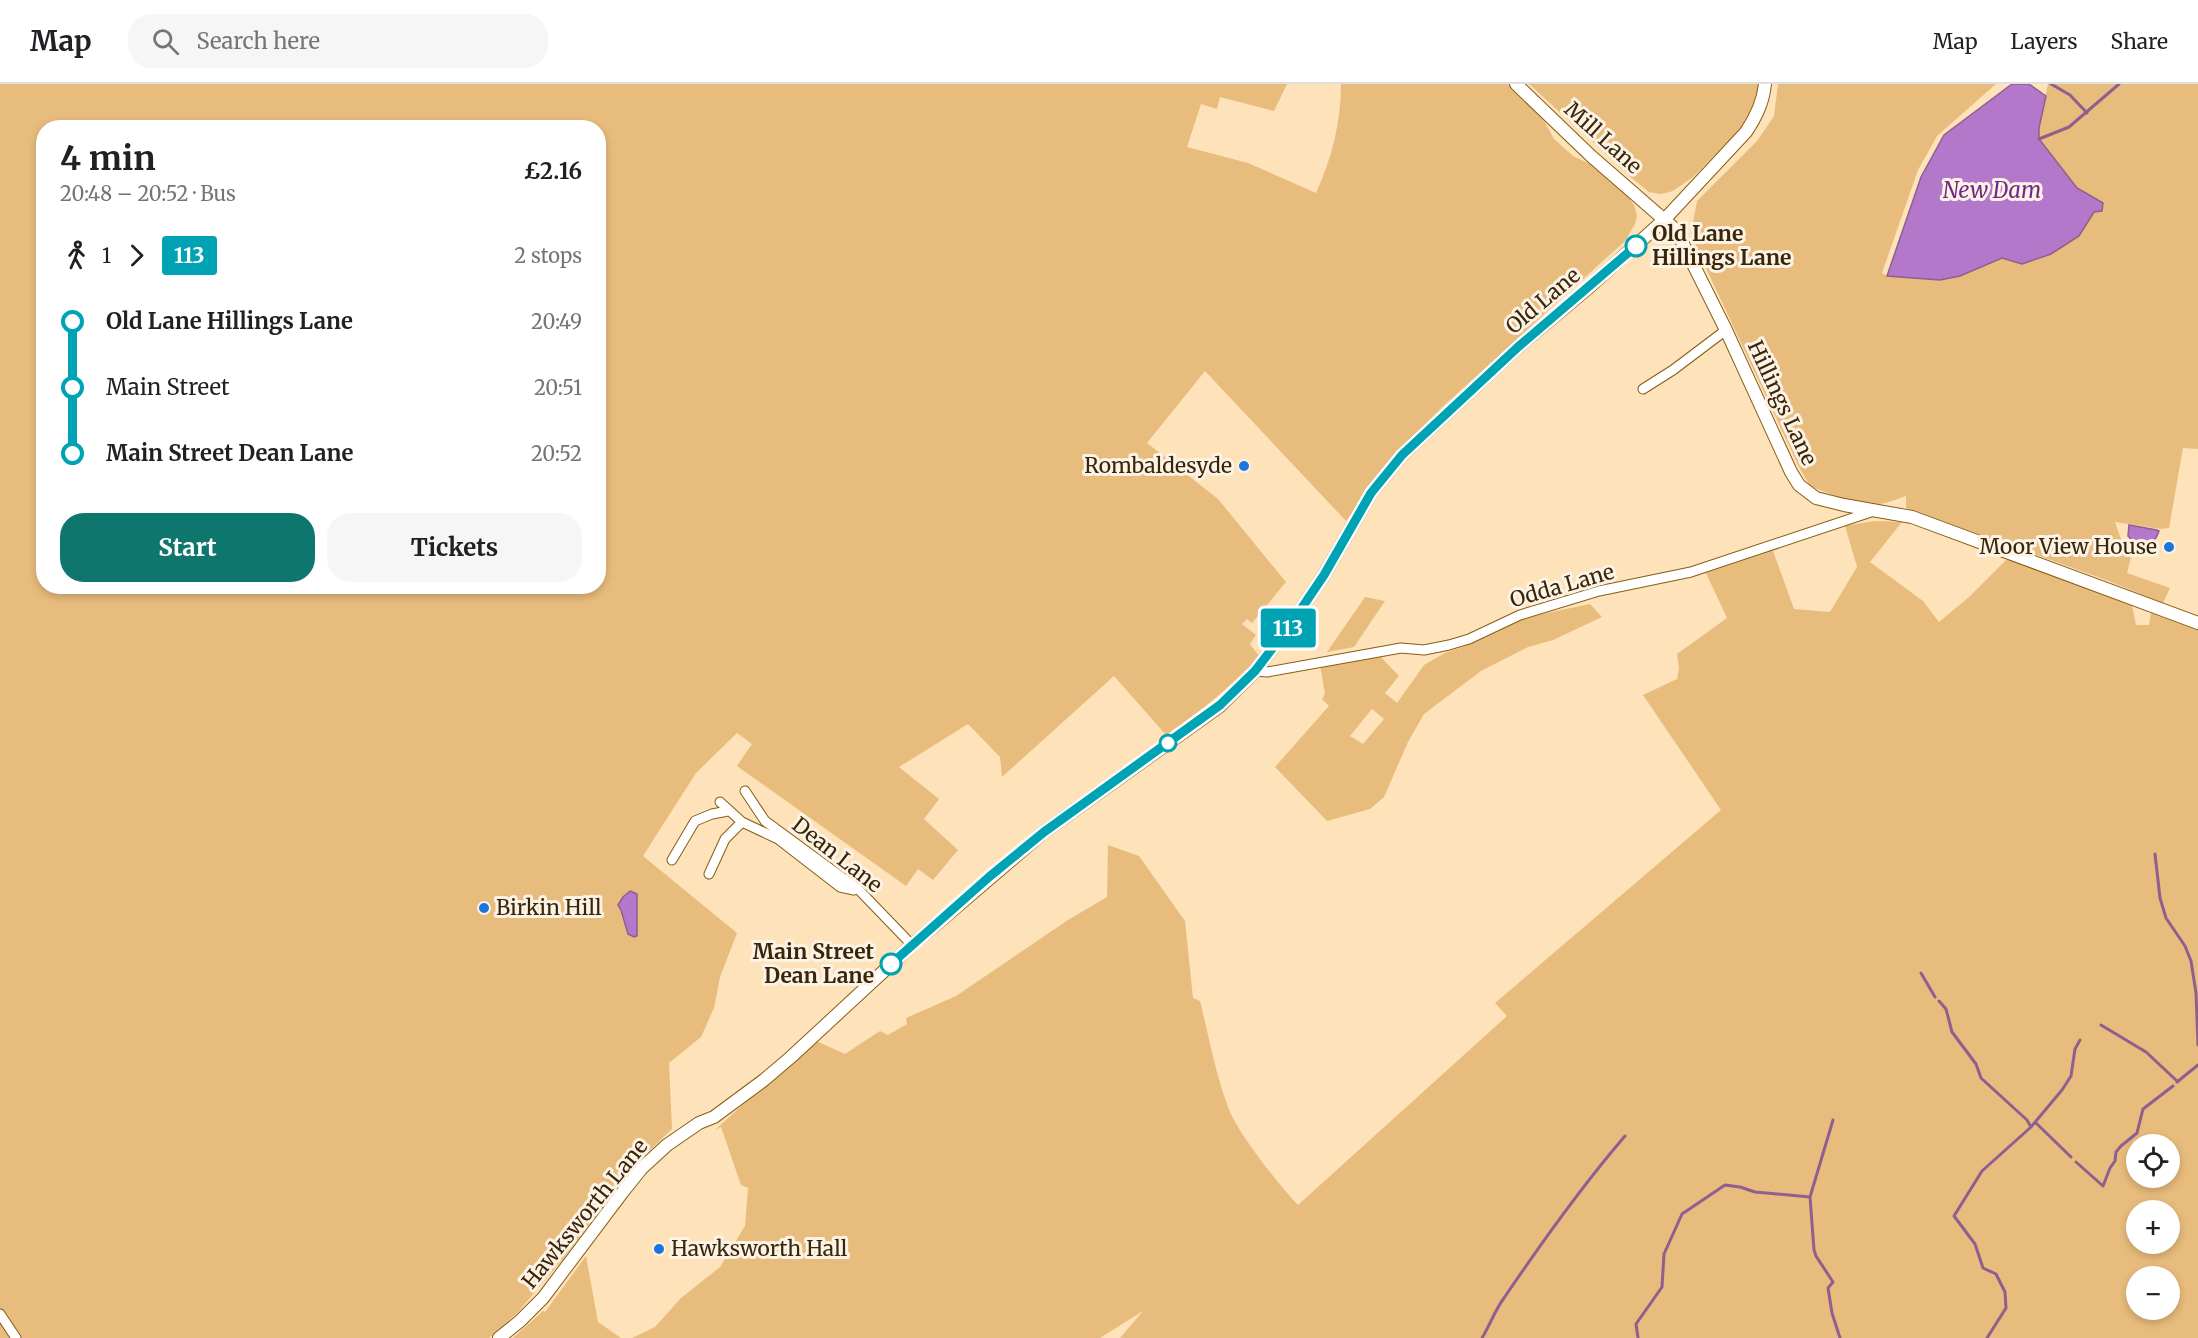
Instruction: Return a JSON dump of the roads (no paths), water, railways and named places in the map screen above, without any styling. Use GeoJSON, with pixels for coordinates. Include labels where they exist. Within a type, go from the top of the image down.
{"type":"FeatureCollection","features":[{"type":"Feature","properties":{"kind":"street","name":"Mill Lane"},"geometry":{"type":"LineString","coordinates":[[1516,84],[1591,156],[1664,220]]}},
{"type":"Feature","properties":{"kind":"street","name":"Old Lane"},"geometry":{"type":"LineString","coordinates":[[912,945],[1044,832],[1220,705],[1255,671],[1291,624],[1324,575],[1371,493],[1402,455],[1518,347],[1587,290],[1664,220],[1746,132],[1756,118],[1764,87]]}},
{"type":"Feature","properties":{"kind":"street","name":"Hillings Lane"},"geometry":{"type":"LineString","coordinates":[[1664,220],[1676,231],[1684,244],[1791,472],[1799,484],[1816,498],[1912,517],[2198,623]]}},
{"type":"Feature","properties":{"kind":"street"},"geometry":{"type":"LineString","coordinates":[[1643,388],[1673,370],[1726,330]]}},
{"type":"Feature","properties":{"kind":"street","name":"Odda Lane"},"geometry":{"type":"LineString","coordinates":[[1255,671],[1267,672],[1401,648],[1424,650],[1449,645],[1469,639],[1520,615],[1599,591],[1691,572],[1876,510]]}},
{"type":"Feature","properties":{"kind":"street","name":"Dean Lane"},"geometry":{"type":"LineString","coordinates":[[745,790],[765,821],[858,890],[912,945]]}},
{"type":"Feature","properties":{"kind":"street"},"geometry":{"type":"LineString","coordinates":[[720,802],[742,822],[778,839],[840,888],[858,890]]}},
{"type":"Feature","properties":{"kind":"street"},"geometry":{"type":"LineString","coordinates":[[672,860],[694,821],[728,811]]}},
{"type":"Feature","properties":{"kind":"street"},"geometry":{"type":"LineString","coordinates":[[709,874],[725,839],[742,822]]}},
{"type":"Feature","properties":{"kind":"street","name":"Hawksworth Lane"},"geometry":{"type":"LineString","coordinates":[[499,1338],[543,1298],[642,1168],[667,1145],[699,1123],[714,1117],[791,1058],[912,945]]}},
{"type":"Feature","properties":{"kind":"street"},"geometry":{"type":"LineString","coordinates":[[0,1314],[16,1338]]}},
{"type":"Feature","properties":{"kind":"water","name":"New Dam"},"geometry":{"type":"Polygon","coordinates":[[[2012,84],[2029,84],[2046,96],[2039,139],[2077,188],[2103,203],[2102,211],[2094,212],[2079,236],[2051,254],[2022,264],[2002,258],[1960,276],[1940,280],[1887,276],[1921,177],[1944,135],[2012,84]]]}},
{"type":"Feature","properties":{"kind":"water"},"geometry":{"type":"Polygon","coordinates":[[[2129,525],[2159,531],[2153,541],[2146,546],[2137,544],[2128,536],[2129,525]]]}},
{"type":"Feature","properties":{"kind":"water"},"geometry":{"type":"Polygon","coordinates":[[[630,891],[637,894],[637,936],[634,937],[628,934],[618,905],[630,891]]]}},
{"type":"Feature","properties":{"kind":"waterway"},"geometry":{"type":"LineString","coordinates":[[2051,84],[2070,95],[2087,113]]}},
{"type":"Feature","properties":{"kind":"waterway"},"geometry":{"type":"LineString","coordinates":[[2039,139],[2069,127],[2119,84]]}},
{"type":"Feature","properties":{"kind":"waterway"},"geometry":{"type":"LineString","coordinates":[[2155,854],[2160,898],[2166,918],[2185,946],[2191,961],[2196,993],[2198,1045]]}},
{"type":"Feature","properties":{"kind":"waterway"},"geometry":{"type":"LineString","coordinates":[[1921,973],[1935,997]]}},
{"type":"Feature","properties":{"kind":"waterway"},"geometry":{"type":"LineString","coordinates":[[1939,1001],[1946,1009],[1952,1032],[1976,1064],[1981,1078],[2027,1120],[2031,1127]]}},
{"type":"Feature","properties":{"kind":"waterway"},"geometry":{"type":"LineString","coordinates":[[2101,1025],[2146,1052],[2177,1081]]}},
{"type":"Feature","properties":{"kind":"waterway"},"geometry":{"type":"LineString","coordinates":[[1987,1338],[2006,1308],[2005,1292],[1996,1274],[1983,1268],[1975,1244],[1954,1216],[1982,1171],[2031,1127],[2062,1090],[2071,1076],[2075,1049],[2080,1040]]}},
{"type":"Feature","properties":{"kind":"waterway"},"geometry":{"type":"LineString","coordinates":[[2177,1082],[2198,1065]]}},
{"type":"Feature","properties":{"kind":"waterway"},"geometry":{"type":"LineString","coordinates":[[2076,1162],[2103,1186],[2115,1161],[2116,1152],[2137,1133],[2143,1109],[2173,1086]]}},
{"type":"Feature","properties":{"kind":"waterway"},"geometry":{"type":"LineString","coordinates":[[1833,1120],[1810,1197],[1814,1250],[1833,1282],[1828,1288],[1832,1313],[1840,1338]]}},
{"type":"Feature","properties":{"kind":"waterway"},"geometry":{"type":"LineString","coordinates":[[2036,1123],[2071,1157]]}},
{"type":"Feature","properties":{"kind":"waterway"},"geometry":{"type":"LineString","coordinates":[[1482,1338],[1501,1303],[1533,1256],[1577,1195],[1625,1136]]}},
{"type":"Feature","properties":{"kind":"waterway"},"geometry":{"type":"LineString","coordinates":[[1638,1338],[1636,1324],[1662,1287],[1664,1254],[1682,1214],[1725,1185],[1755,1192],[1810,1197]]}},
{"type":"Feature","properties":{"kind":"place","name":"Old Lane Hillings Lane"},"geometry":{"type":"Point","coordinates":[1636,246]}},
{"type":"Feature","properties":{"kind":"place","name":"Rombaldesyde"},"geometry":{"type":"Point","coordinates":[1244,466]}},
{"type":"Feature","properties":{"kind":"place","name":"Moor View House"},"geometry":{"type":"Point","coordinates":[2169,547]}},
{"type":"Feature","properties":{"kind":"place","name":"Birkin Hill"},"geometry":{"type":"Point","coordinates":[484,908]}},
{"type":"Feature","properties":{"kind":"place","name":"Main Street Dean Lane"},"geometry":{"type":"Point","coordinates":[891,964]}},
{"type":"Feature","properties":{"kind":"place","name":"Hawksworth Hall"},"geometry":{"type":"Point","coordinates":[659,1249]}}]}
